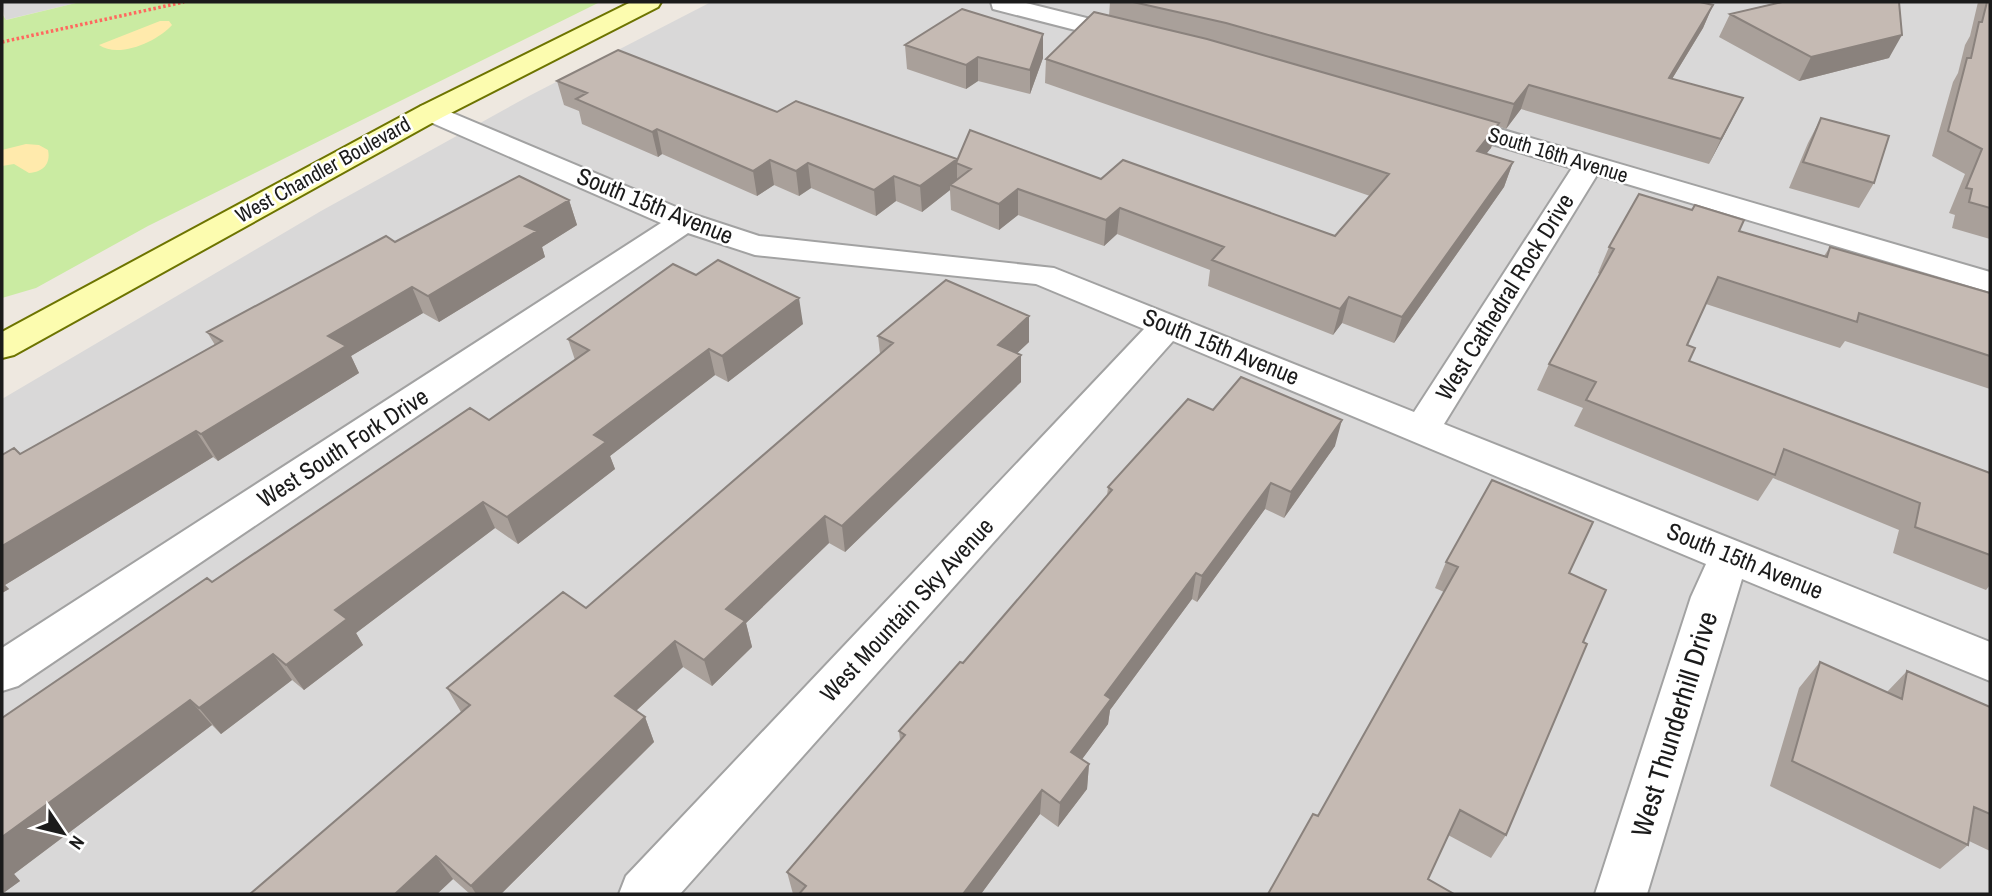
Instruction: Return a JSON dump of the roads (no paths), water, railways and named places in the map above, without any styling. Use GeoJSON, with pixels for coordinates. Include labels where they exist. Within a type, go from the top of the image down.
{"type":"FeatureCollection","features":[{"type":"Feature","properties":{"kind":"main road","name":"West Chandler Boulevard"},"geometry":{"type":"LineString","coordinates":[[7,337],[431,112],[649,2]]}},
{"type":"Feature","properties":{"kind":"street"},"geometry":{"type":"LineString","coordinates":[[1004,3],[1160,42]]}},
{"type":"Feature","properties":{"kind":"street","name":"South 15th Avenue"},"geometry":{"type":"LineString","coordinates":[[431,112],[684,222],[755,244],[1042,275],[1990,662]]}},
{"type":"Feature","properties":{"kind":"street","name":"South 16th Avenue"},"geometry":{"type":"LineString","coordinates":[[1417,112],[1990,282]]}},
{"type":"Feature","properties":{"kind":"street","name":"West Cathedral Rock Drive"},"geometry":{"type":"LineString","coordinates":[[1422,429],[1589,165]]}},
{"type":"Feature","properties":{"kind":"street","name":"West South Fork Drive"},"geometry":{"type":"LineString","coordinates":[[2,672],[684,222]]}},
{"type":"Feature","properties":{"kind":"street","name":"West Mountain Sky Avenue"},"geometry":{"type":"LineString","coordinates":[[645,894],[1168,325]]}},
{"type":"Feature","properties":{"kind":"street","name":"West Thunderhill Drive"},"geometry":{"type":"LineString","coordinates":[[1621,894],[1713,597],[1731,555]]}}]}
